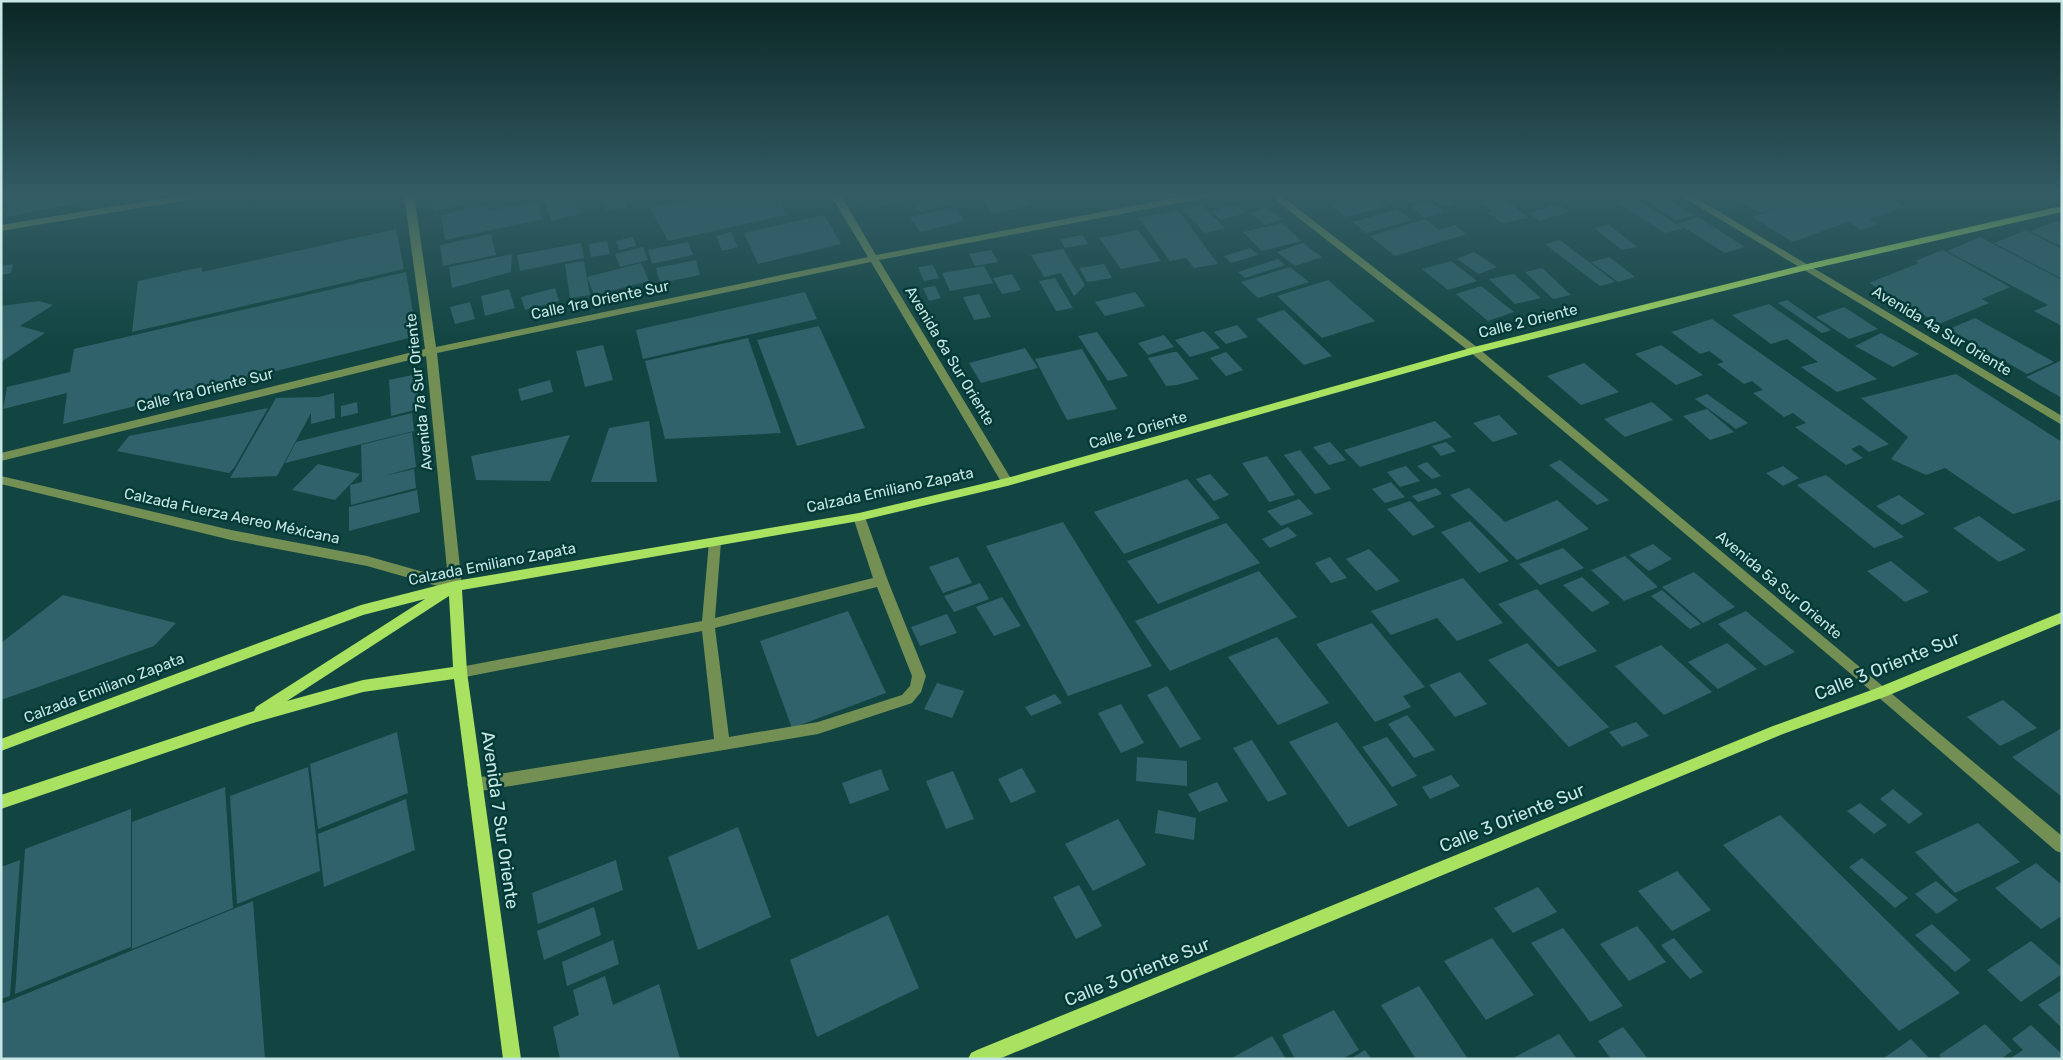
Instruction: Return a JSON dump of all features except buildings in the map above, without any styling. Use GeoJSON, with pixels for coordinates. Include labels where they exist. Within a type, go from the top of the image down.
{"type":"FeatureCollection","features":[{"type":"Feature","properties":{"kind":"main road","name":"Calle 2 Oriente"},"geometry":{"type":"LineString","coordinates":[[1007,482],[1474,350],[1807,267],[1910,243]]}},
{"type":"Feature","properties":{"kind":"main road","name":"Calzada Emiliano Zapata"},"geometry":{"type":"LineString","coordinates":[[1,745],[362,610],[455,586],[859,517],[1007,482]]}},
{"type":"Feature","properties":{"kind":"main road","name":"Avenida 7 Sur Oriente"},"geometry":{"type":"LineString","coordinates":[[455,586],[460,672],[512,1059]]}},
{"type":"Feature","properties":{"kind":"main road"},"geometry":{"type":"LineString","coordinates":[[250,718],[455,586]]}},
{"type":"Feature","properties":{"kind":"main road","name":"Calle 3 Oriente Sur"},"geometry":{"type":"LineString","coordinates":[[978,1059],[1778,730],[1882,692],[2062,617]]}},
{"type":"Feature","properties":{"kind":"main road"},"geometry":{"type":"LineString","coordinates":[[1,802],[250,718],[363,686],[460,672]]}},
{"type":"Feature","properties":{"kind":"street","name":"Avenida 7a Sur Oriente"},"geometry":{"type":"LineString","coordinates":[[415,243],[431,351],[455,586]]}},
{"type":"Feature","properties":{"kind":"street","name":"Avenida 6a Sur Oriente"},"geometry":{"type":"LineString","coordinates":[[866,243],[1007,482]]}},
{"type":"Feature","properties":{"kind":"street","name":"Calle 1ra Oriente Sur"},"geometry":{"type":"LineString","coordinates":[[1,457],[431,351],[951,243]]}},
{"type":"Feature","properties":{"kind":"street","name":"Avenida 5a Sur Oriente"},"geometry":{"type":"LineString","coordinates":[[1337,243],[1474,350],[1882,692],[2062,846]]}},
{"type":"Feature","properties":{"kind":"street","name":"Avenida 4a Sur Oriente"},"geometry":{"type":"LineString","coordinates":[[1767,243],[2062,421]]}},
{"type":"Feature","properties":{"kind":"street","name":"Calzada Fuerza Aereo Méxicana"},"geometry":{"type":"LineString","coordinates":[[1,480],[231,535],[367,561],[455,586]]}},
{"type":"Feature","properties":{"kind":"street"},"geometry":{"type":"LineString","coordinates":[[475,785],[818,728],[907,699],[916,688],[919,676],[881,581],[859,517]]}},
{"type":"Feature","properties":{"kind":"street"},"geometry":{"type":"LineString","coordinates":[[715,542],[708,625],[722,743]]}},
{"type":"Feature","properties":{"kind":"street"},"geometry":{"type":"LineString","coordinates":[[460,672],[708,625],[881,581]]}}]}
